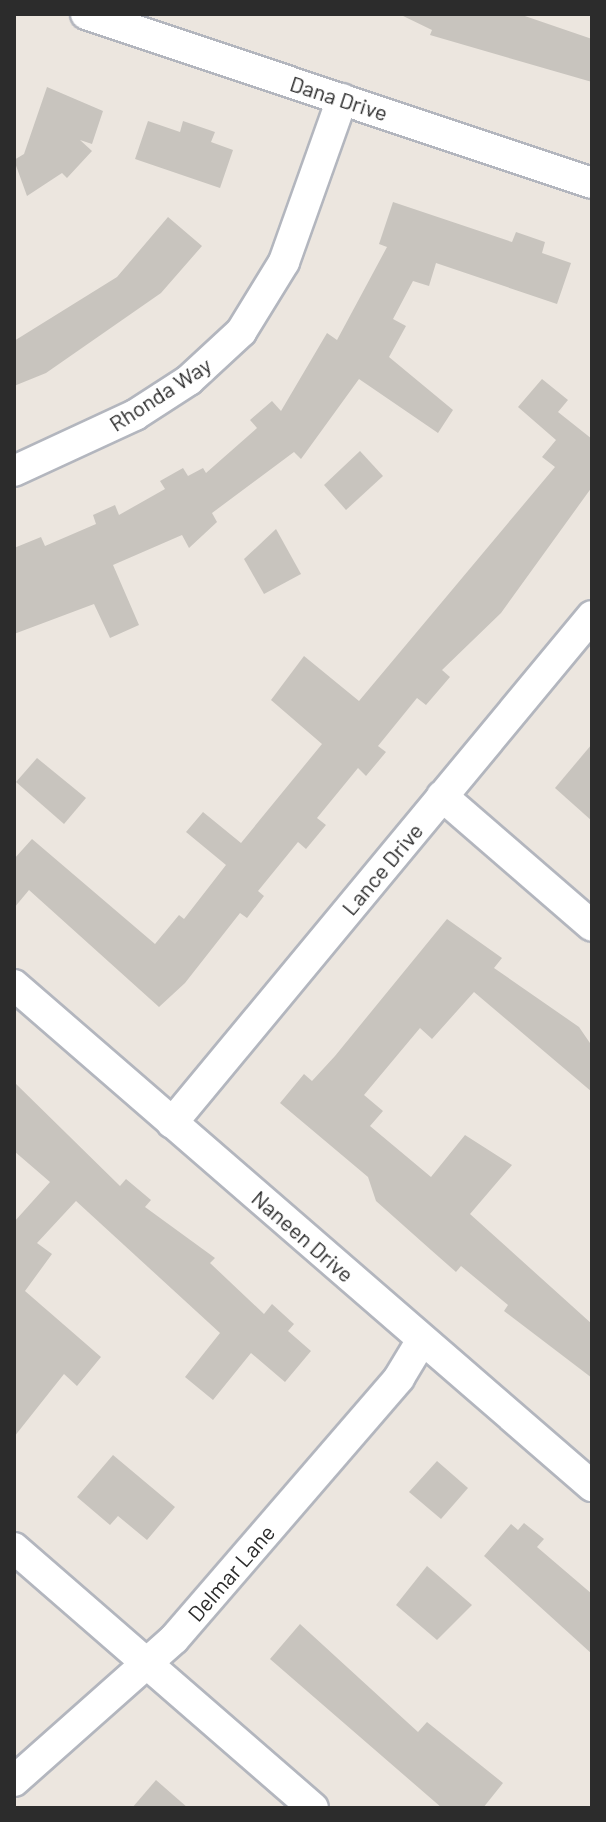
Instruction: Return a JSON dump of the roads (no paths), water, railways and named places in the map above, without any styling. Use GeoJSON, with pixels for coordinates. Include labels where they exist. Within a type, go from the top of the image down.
{"type":"FeatureCollection","features":[{"type":"Feature","properties":{"kind":"street","name":"Dana Drive"},"geometry":{"type":"LineString","coordinates":[[86,14],[592,183]]}},
{"type":"Feature","properties":{"kind":"street","name":"Rhonda Way"},"geometry":{"type":"LineString","coordinates":[[14,471],[135,415],[189,380],[241,332],[284,262],[342,99]]}},
{"type":"Feature","properties":{"kind":"street","name":"Lance Drive"},"geometry":{"type":"LineString","coordinates":[[172,1123],[592,616]]}},
{"type":"Feature","properties":{"kind":"street"},"geometry":{"type":"LineString","coordinates":[[442,796],[592,926]]}},
{"type":"Feature","properties":{"kind":"street","name":"Naneen Drive"},"geometry":{"type":"LineString","coordinates":[[14,985],[592,1486]]}},
{"type":"Feature","properties":{"kind":"street","name":"Delmar Lane"},"geometry":{"type":"LineString","coordinates":[[14,1781],[147,1665],[399,1378],[422,1340]]}},
{"type":"Feature","properties":{"kind":"street"},"geometry":{"type":"LineString","coordinates":[[14,1548],[313,1808]]}}]}
